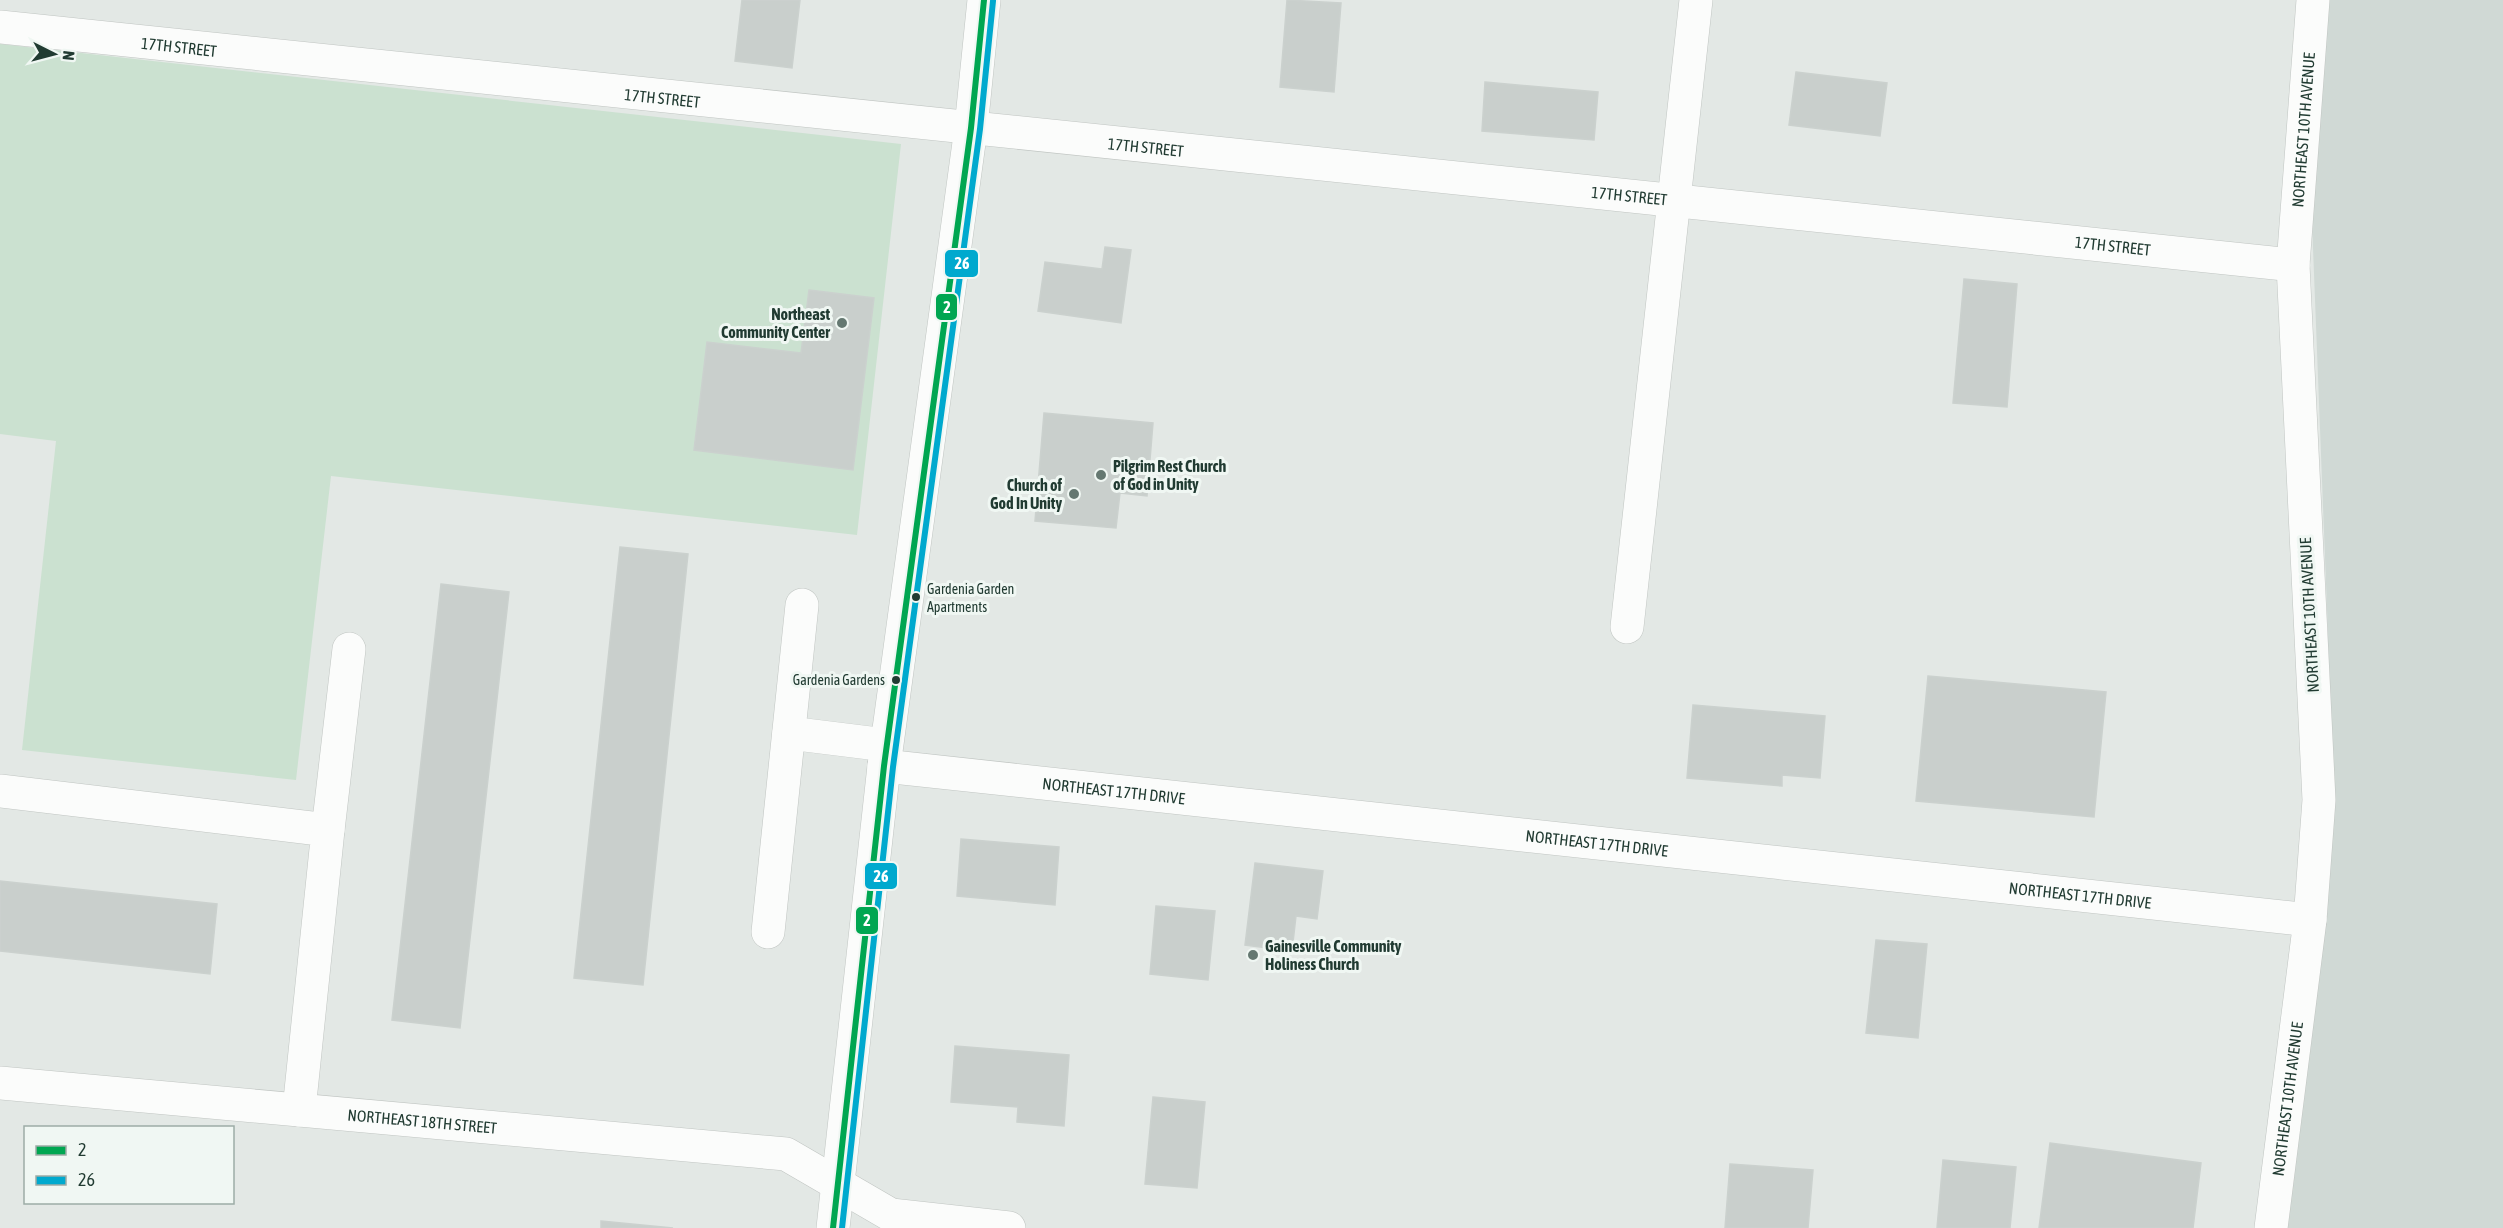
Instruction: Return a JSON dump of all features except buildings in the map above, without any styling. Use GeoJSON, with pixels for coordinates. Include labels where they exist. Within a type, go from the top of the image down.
{"type":"FeatureCollection","features":[{"type":"Feature","properties":{"kind":"street"},"geometry":{"type":"LineString","coordinates":[[832,1228],[885,756],[971,128],[984,0]]}},
{"type":"Feature","properties":{"kind":"street"},"geometry":{"type":"LineString","coordinates":[[1628,627],[1696,0]]}},
{"type":"Feature","properties":{"kind":"street","name":"NORTHEAST 10TH AVENUE"},"geometry":{"type":"LineString","coordinates":[[2271,1228],[2310,920],[2319,800],[2293,265],[2313,0]]}},
{"type":"Feature","properties":{"kind":"street","name":"17TH STREET"},"geometry":{"type":"LineString","coordinates":[[0,27],[358,67],[2293,265]]}},
{"type":"Feature","properties":{"kind":"street"},"geometry":{"type":"LineString","coordinates":[[768,932],[802,605]]}},
{"type":"Feature","properties":{"kind":"street"},"geometry":{"type":"LineString","coordinates":[[299,1110],[349,649]]}},
{"type":"Feature","properties":{"kind":"street","name":"NORTHEAST 17TH DRIVE"},"geometry":{"type":"LineString","coordinates":[[789,733],[885,756],[2310,920]]}},
{"type":"Feature","properties":{"kind":"street"},"geometry":{"type":"LineString","coordinates":[[0,791],[328,830]]}},
{"type":"Feature","properties":{"kind":"street","name":"NORTHEAST 18TH STREET"},"geometry":{"type":"LineString","coordinates":[[0,1083],[786,1154],[891,1215],[1009,1228]]}},
{"type":"Feature","properties":{"kind":"shaded area"},"geometry":{"type":"Polygon","coordinates":[[[2329,0],[2503,0],[2503,1228],[2287,1228],[2327,756],[2328,635],[2312,222],[2329,0]]]}},
{"type":"Feature","properties":{"kind":"green space"},"geometry":{"type":"Polygon","coordinates":[[[0,44],[901,144],[857,535],[331,476],[296,780],[22,750],[56,441],[0,434],[0,44]]]}},
{"type":"Feature","properties":{"kind":"transit line","name":"2"},"geometry":{"type":"LineString","coordinates":[[833,1228],[884,766],[971,128],[984,0]]}},
{"type":"Feature","properties":{"kind":"transit line","name":"26"},"geometry":{"type":"LineString","coordinates":[[842,1228],[893,767],[980,129],[993,1]]}},
{"type":"Feature","properties":{"kind":"place","name":"Northeast Community Center"},"geometry":{"type":"Point","coordinates":[842,323]}},
{"type":"Feature","properties":{"kind":"place","name":"Pilgrim Rest Church of God in Unity"},"geometry":{"type":"Point","coordinates":[1101,475]}},
{"type":"Feature","properties":{"kind":"place","name":"Church of God In Unity"},"geometry":{"type":"Point","coordinates":[1074,494]}},
{"type":"Feature","properties":{"kind":"place","name":"Gardenia Garden Apartments"},"geometry":{"type":"Point","coordinates":[916,597]}},
{"type":"Feature","properties":{"kind":"place","name":"Gardenia Gardens"},"geometry":{"type":"Point","coordinates":[896,680]}},
{"type":"Feature","properties":{"kind":"place","name":"Gainesville Community Holiness Church"},"geometry":{"type":"Point","coordinates":[1253,955]}}]}
